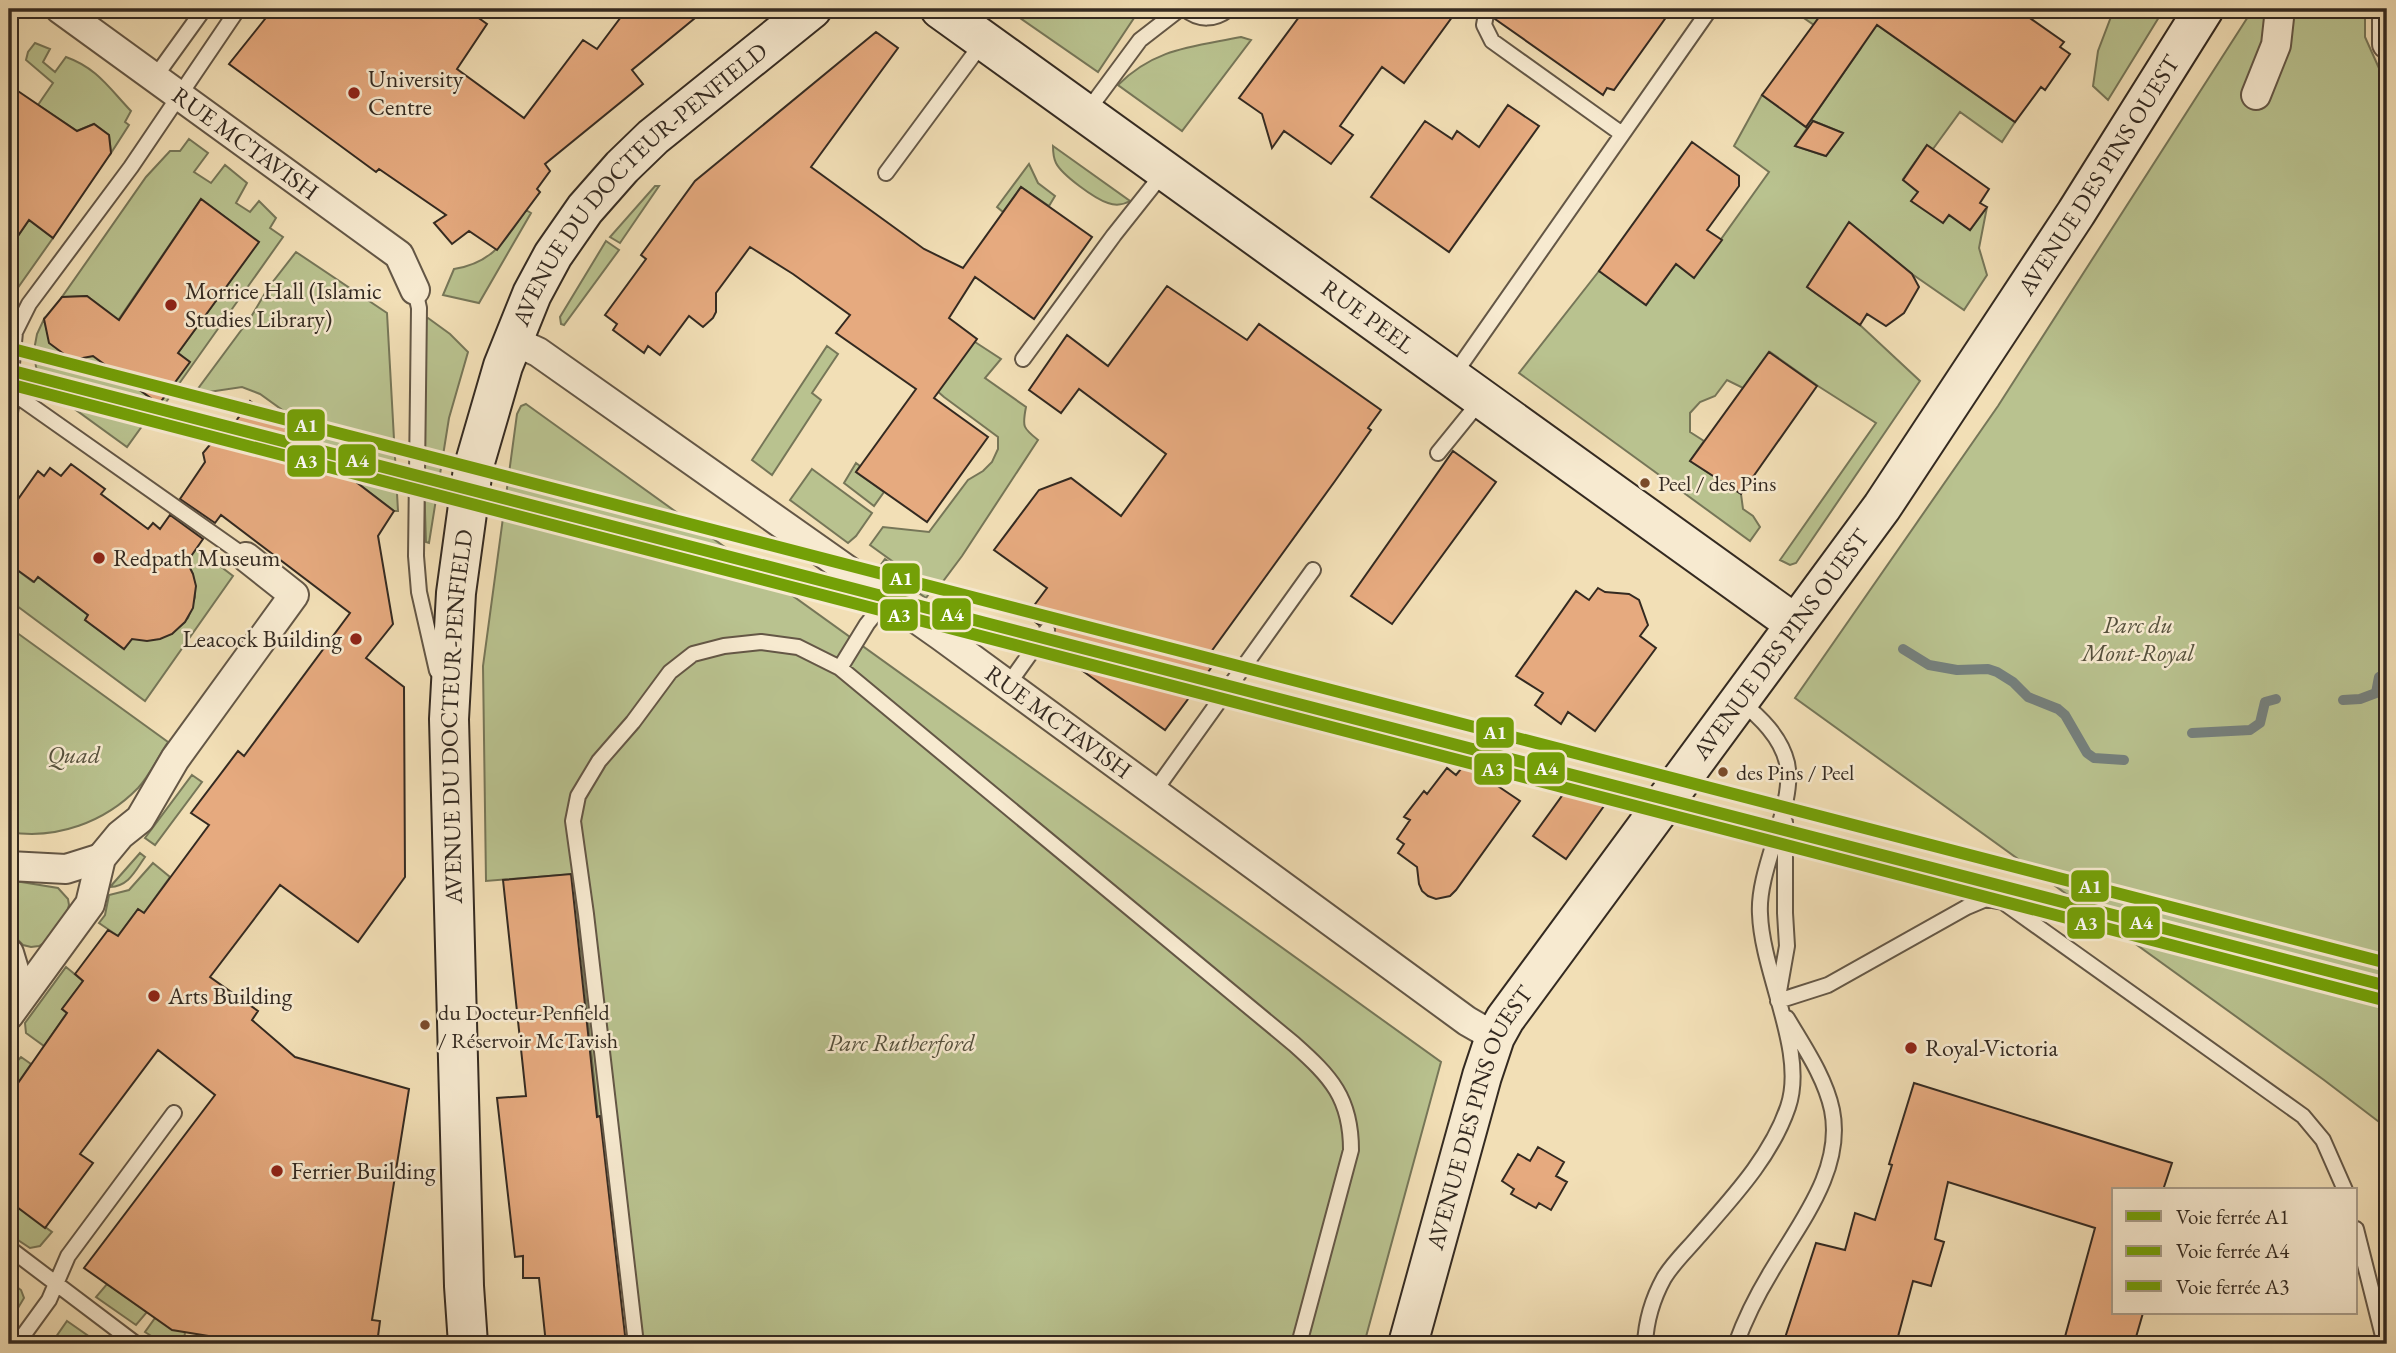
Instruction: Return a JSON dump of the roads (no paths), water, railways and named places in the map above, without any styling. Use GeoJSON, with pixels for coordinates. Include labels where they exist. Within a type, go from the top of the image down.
{"type":"FeatureCollection","features":[{"type":"Feature","properties":{"kind":"main road","name":"AVENUE DU DOCTEUR-PENFIELD"},"geometry":{"type":"LineString","coordinates":[[468,1344],[464,1286],[449,719],[456,593],[473,470],[503,366],[532,294],[553,255],[585,209],[653,137],[812,9]]}},
{"type":"Feature","properties":{"kind":"main road","name":"RUE PEEL"},"geometry":{"type":"LineString","coordinates":[[940,9],[1795,624]]}},
{"type":"Feature","properties":{"kind":"main road","name":"AVENUE DES PINS OUEST"},"geometry":{"type":"LineString","coordinates":[[1408,1344],[1495,1037],[1516,1003],[1882,507],[2068,225],[2204,9]]}},
{"type":"Feature","properties":{"kind":"street","name":"RUE MCTAVISH"},"geometry":{"type":"LineString","coordinates":[[60,9],[399,255],[415,290]]}},
{"type":"Feature","properties":{"kind":"street"},"geometry":{"type":"LineString","coordinates":[[2256,95],[2277,45],[2280,9]]}},
{"type":"Feature","properties":{"kind":"street"},"geometry":{"type":"LineString","coordinates":[[2387,20],[2387,44]]}},
{"type":"Feature","properties":{"kind":"street","name":"RUE MCTAVISH"},"geometry":{"type":"LineString","coordinates":[[514,341],[550,360],[765,510],[1467,1021],[1495,1037]]}},
{"type":"Feature","properties":{"kind":"street"},"geometry":{"type":"LineString","coordinates":[[15,1006],[90,904],[101,858],[120,835],[140,819],[175,760],[294,595],[246,557]]}},
{"type":"Feature","properties":{"kind":"street"},"geometry":{"type":"LineString","coordinates":[[9,866],[66,869],[101,858]]}},
{"type":"Feature","properties":{"kind":"street"},"geometry":{"type":"LineString","coordinates":[[9,953],[15,1006]]}},
{"type":"Feature","properties":{"kind":"lane"},"geometry":{"type":"LineString","coordinates":[[155,77],[204,9]]}},
{"type":"Feature","properties":{"kind":"lane"},"geometry":{"type":"LineString","coordinates":[[9,419],[13,393],[15,332],[29,304],[131,167],[239,9]]}},
{"type":"Feature","properties":{"kind":"lane"},"geometry":{"type":"LineString","coordinates":[[1085,114],[1140,40],[1183,9],[1209,18],[1219,16],[1229,9]]}},
{"type":"Feature","properties":{"kind":"lane"},"geometry":{"type":"LineString","coordinates":[[1487,9],[1484,25],[1492,41],[1622,134]]}},
{"type":"Feature","properties":{"kind":"lane"},"geometry":{"type":"LineString","coordinates":[[1438,453],[1467,388],[1622,134],[1710,9]]}},
{"type":"Feature","properties":{"kind":"lane"},"geometry":{"type":"LineString","coordinates":[[886,173],[984,41]]}},
{"type":"Feature","properties":{"kind":"lane"},"geometry":{"type":"LineString","coordinates":[[1023,359],[1164,171]]}},
{"type":"Feature","properties":{"kind":"lane"},"geometry":{"type":"LineString","coordinates":[[415,290],[419,308],[416,556],[419,592],[449,719]]}},
{"type":"Feature","properties":{"kind":"lane"},"geometry":{"type":"LineString","coordinates":[[13,393],[246,557]]}},
{"type":"Feature","properties":{"kind":"lane"},"geometry":{"type":"LineString","coordinates":[[1154,792],[1313,570]]}},
{"type":"Feature","properties":{"kind":"lane"},"geometry":{"type":"LineString","coordinates":[[839,668],[867,624],[887,599]]}},
{"type":"Feature","properties":{"kind":"lane"},"geometry":{"type":"LineString","coordinates":[[1007,686],[1046,630]]}},
{"type":"Feature","properties":{"kind":"lane"},"geometry":{"type":"LineString","coordinates":[[636,1344],[573,821],[578,796],[599,761],[633,722],[670,672],[693,654],[724,646],[761,642],[798,647],[839,668],[1294,1044],[1321,1068],[1336,1086],[1346,1108],[1351,1129],[1351,1150],[1299,1344]]}},
{"type":"Feature","properties":{"kind":"lane"},"geometry":{"type":"LineString","coordinates":[[1736,1344],[1756,1298],[1813,1201],[1826,1173],[1832,1147],[1833,1123],[1827,1096],[1813,1063],[1778,1001],[1787,946],[1784,803],[1788,770],[1781,747],[1763,722],[1739,700]]}},
{"type":"Feature","properties":{"kind":"lane"},"geometry":{"type":"LineString","coordinates":[[1645,1344],[1653,1303],[1665,1277],[1750,1175],[1768,1148],[1788,1107],[1794,1072],[1764,947],[1759,912],[1762,885],[1784,803]]}},
{"type":"Feature","properties":{"kind":"lane"},"geometry":{"type":"LineString","coordinates":[[1778,1001],[1829,985],[1967,907],[1986,900],[2003,902],[2303,1116],[2327,1147],[2344,1188]]}},
{"type":"Feature","properties":{"kind":"lane"},"geometry":{"type":"LineString","coordinates":[[18,1344],[49,1300],[68,1256],[174,1113]]}},
{"type":"Feature","properties":{"kind":"lane"},"geometry":{"type":"LineString","coordinates":[[2358,1237],[2385,1344]]}},
{"type":"Feature","properties":{"kind":"lane"},"geometry":{"type":"LineString","coordinates":[[9,1248],[136,1344]]}},
{"type":"Feature","properties":{"kind":"waterway"},"geometry":{"type":"LineString","coordinates":[[1903,649],[1929,665],[1957,670],[1988,669],[1997,672],[2013,682],[2028,697],[2058,709],[2065,715],[2087,753],[2094,758],[2124,760]]}},
{"type":"Feature","properties":{"kind":"waterway"},"geometry":{"type":"LineString","coordinates":[[2343,700],[2360,699],[2376,693],[2379,677],[2387,673]]}},
{"type":"Feature","properties":{"kind":"waterway"},"geometry":{"type":"LineString","coordinates":[[2192,733],[2250,730],[2260,723],[2265,702],[2276,699]]}},
{"type":"Feature","properties":{"kind":"rail line","name":"A1"},"geometry":{"type":"LineString","coordinates":[[9,348],[2387,963]]}},
{"type":"Feature","properties":{"kind":"rail line","name":"A4"},"geometry":{"type":"LineString","coordinates":[[9,370],[2387,986]]}},
{"type":"Feature","properties":{"kind":"rail line","name":"A3"},"geometry":{"type":"LineString","coordinates":[[9,384],[2383,1000]]}},
{"type":"Feature","properties":{"kind":"place","name":"University Centre"},"geometry":{"type":"Point","coordinates":[354,93]}},
{"type":"Feature","properties":{"kind":"place","name":"Morrice Hall (Islamic Studies Library)"},"geometry":{"type":"Point","coordinates":[171,305]}},
{"type":"Feature","properties":{"kind":"place","name":"Peel / des Pins"},"geometry":{"type":"Point","coordinates":[1645,483]}},
{"type":"Feature","properties":{"kind":"place","name":"Redpath Museum"},"geometry":{"type":"Point","coordinates":[99,558]}},
{"type":"Feature","properties":{"kind":"place","name":"Leacock Building"},"geometry":{"type":"Point","coordinates":[356,639]}},
{"type":"Feature","properties":{"kind":"place","name":"des Pins / Peel"},"geometry":{"type":"Point","coordinates":[1723,772]}},
{"type":"Feature","properties":{"kind":"place","name":"Arts Building"},"geometry":{"type":"Point","coordinates":[154,996]}},
{"type":"Feature","properties":{"kind":"place","name":"du Docteur-Penfield / Réservoir McTavish"},"geometry":{"type":"Point","coordinates":[425,1025]}},
{"type":"Feature","properties":{"kind":"place","name":"Royal-Victoria"},"geometry":{"type":"Point","coordinates":[1911,1048]}},
{"type":"Feature","properties":{"kind":"place","name":"Ferrier Building"},"geometry":{"type":"Point","coordinates":[277,1171]}},
{"type":"Feature","properties":{"kind":"park label","name":"Parc du Mont-Royal"},"geometry":{"type":"Point","coordinates":[2138,639]}},
{"type":"Feature","properties":{"kind":"park label","name":"Quad"},"geometry":{"type":"Point","coordinates":[74,755]}},
{"type":"Feature","properties":{"kind":"park label","name":"Parc Rutherford"},"geometry":{"type":"Point","coordinates":[901,1043]}}]}
